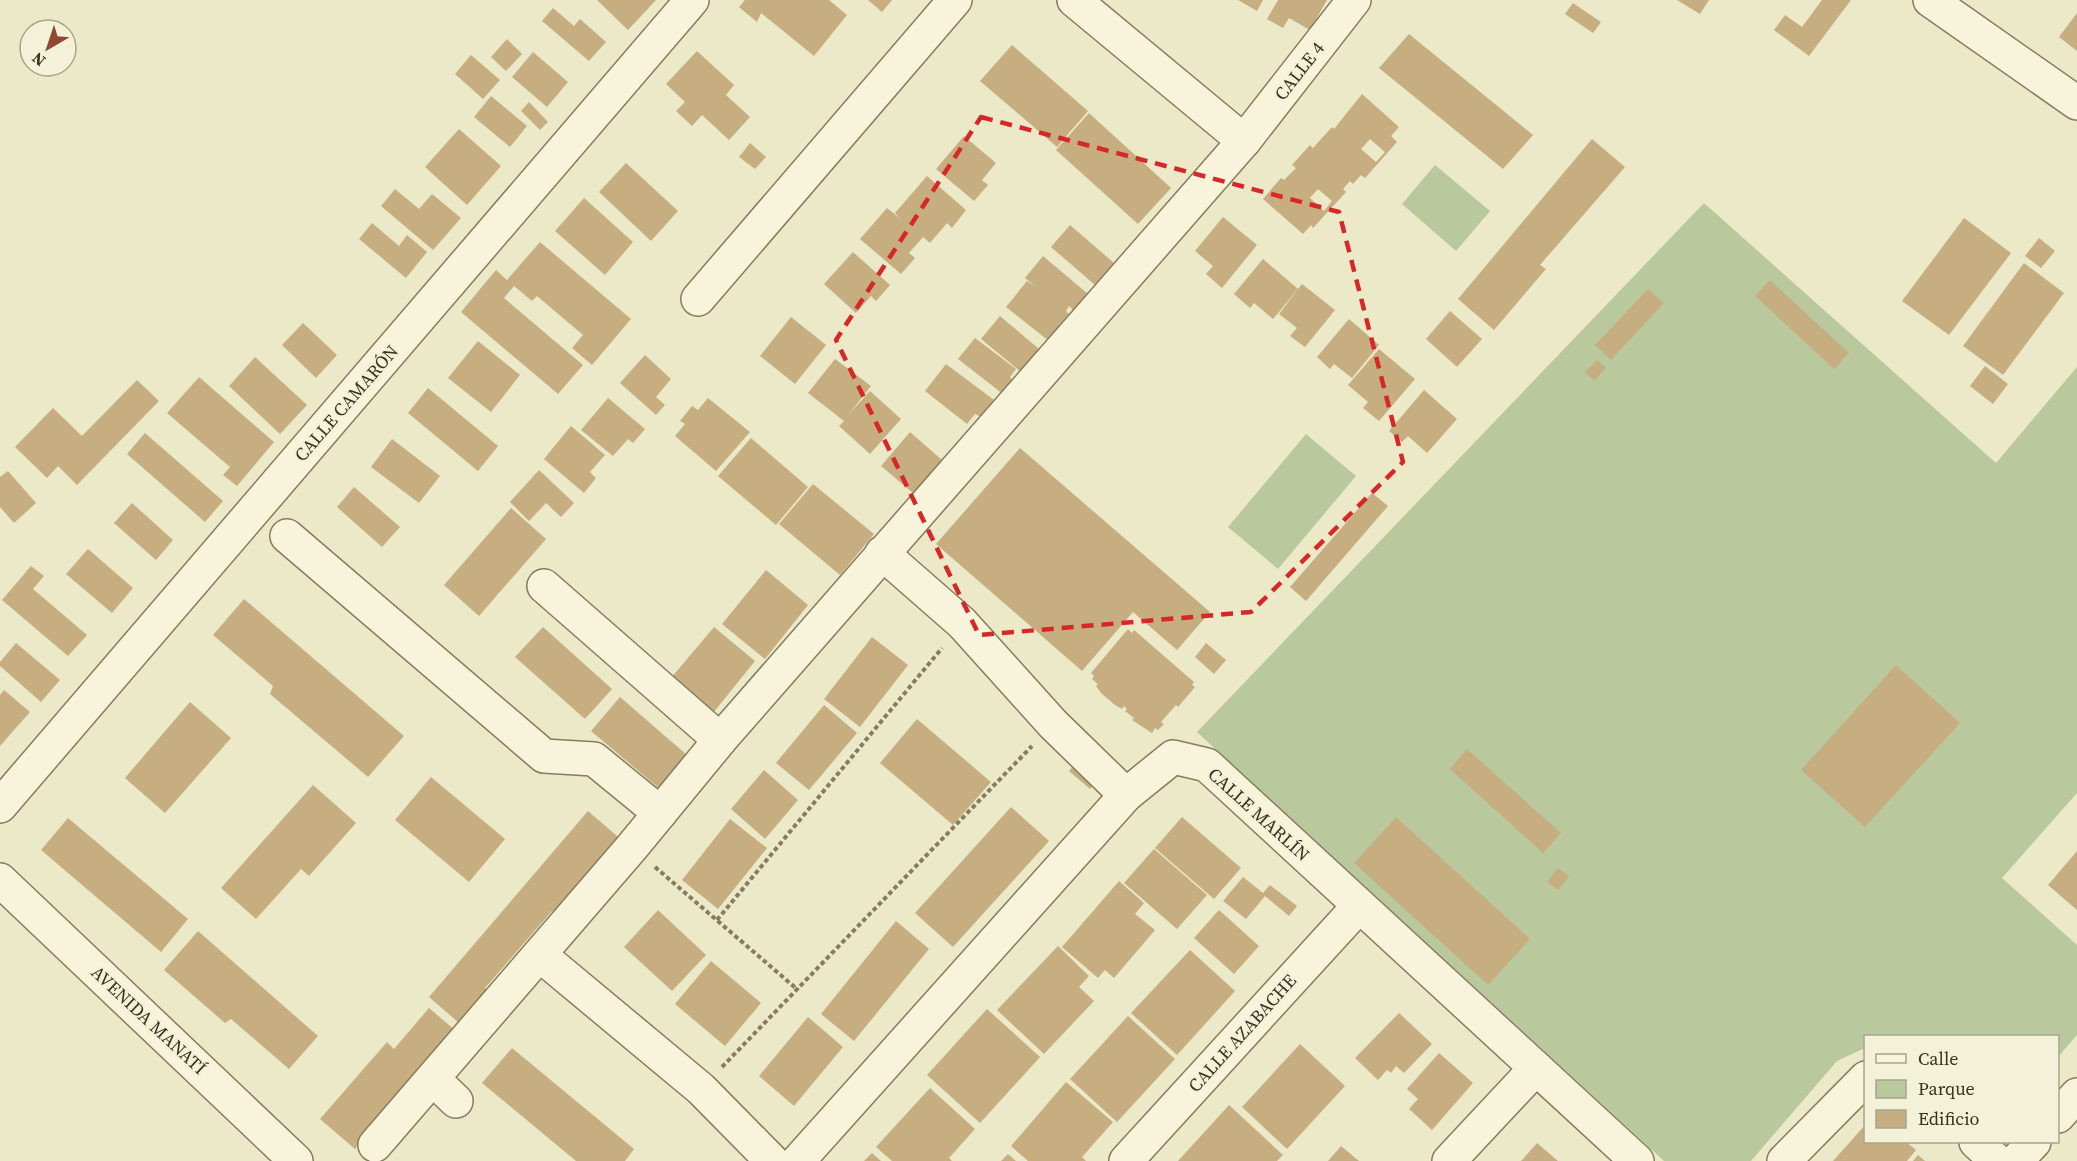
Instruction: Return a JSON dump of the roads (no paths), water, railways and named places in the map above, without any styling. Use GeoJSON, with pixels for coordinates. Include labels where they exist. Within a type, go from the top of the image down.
{"type":"FeatureCollection","features":[{"type":"Feature","properties":{"kind":"street","name":"CALLE CAMARÓN"},"geometry":{"type":"LineString","coordinates":[[0,806],[692,0]]}},
{"type":"Feature","properties":{"kind":"street"},"geometry":{"type":"LineString","coordinates":[[698,299],[955,0]]}},
{"type":"Feature","properties":{"kind":"street"},"geometry":{"type":"LineString","coordinates":[[1074,0],[1244,141]]}},
{"type":"Feature","properties":{"kind":"street","name":"CALLE 4"},"geometry":{"type":"LineString","coordinates":[[375,1145],[445,1090],[540,955],[720,740],[1244,141],[1354,0]]}},
{"type":"Feature","properties":{"kind":"street"},"geometry":{"type":"LineString","coordinates":[[1930,0],[2077,103]]}},
{"type":"Feature","properties":{"kind":"street"},"geometry":{"type":"LineString","coordinates":[[287,536],[544,756],[594,759],[660,813]]}},
{"type":"Feature","properties":{"kind":"street"},"geometry":{"type":"LineString","coordinates":[[882,553],[962,623],[1053,724],[1126,795]]}},
{"type":"Feature","properties":{"kind":"street"},"geometry":{"type":"LineString","coordinates":[[544,586],[720,740]]}},
{"type":"Feature","properties":{"kind":"street","name":"CALLE MARLÍN"},"geometry":{"type":"LineString","coordinates":[[798,1161],[1126,795],[1173,757],[1206,765],[1637,1161]]}},
{"type":"Feature","properties":{"kind":"street","name":"AVENIDA MANATÍ"},"geometry":{"type":"LineString","coordinates":[[0,880],[296,1161]]}},
{"type":"Feature","properties":{"kind":"street","name":"CALLE AZABACHE"},"geometry":{"type":"LineString","coordinates":[[1126,1161],[1359,906]]}},
{"type":"Feature","properties":{"kind":"street"},"geometry":{"type":"LineString","coordinates":[[540,955],[701,1089],[772,1161]]}},
{"type":"Feature","properties":{"kind":"street"},"geometry":{"type":"LineString","coordinates":[[1449,1161],[1536,1068]]}},
{"type":"Feature","properties":{"kind":"street"},"geometry":{"type":"LineString","coordinates":[[1784,1161],[1864,1080]]}},
{"type":"Feature","properties":{"kind":"street"},"geometry":{"type":"LineString","coordinates":[[2059,1115],[2077,1095]]}},
{"type":"Feature","properties":{"kind":"street"},"geometry":{"type":"LineString","coordinates":[[1977,1143],[1997,1161]]}},
{"type":"Feature","properties":{"kind":"street"},"geometry":{"type":"LineString","coordinates":[[2016,1161],[2033,1143]]}}]}
